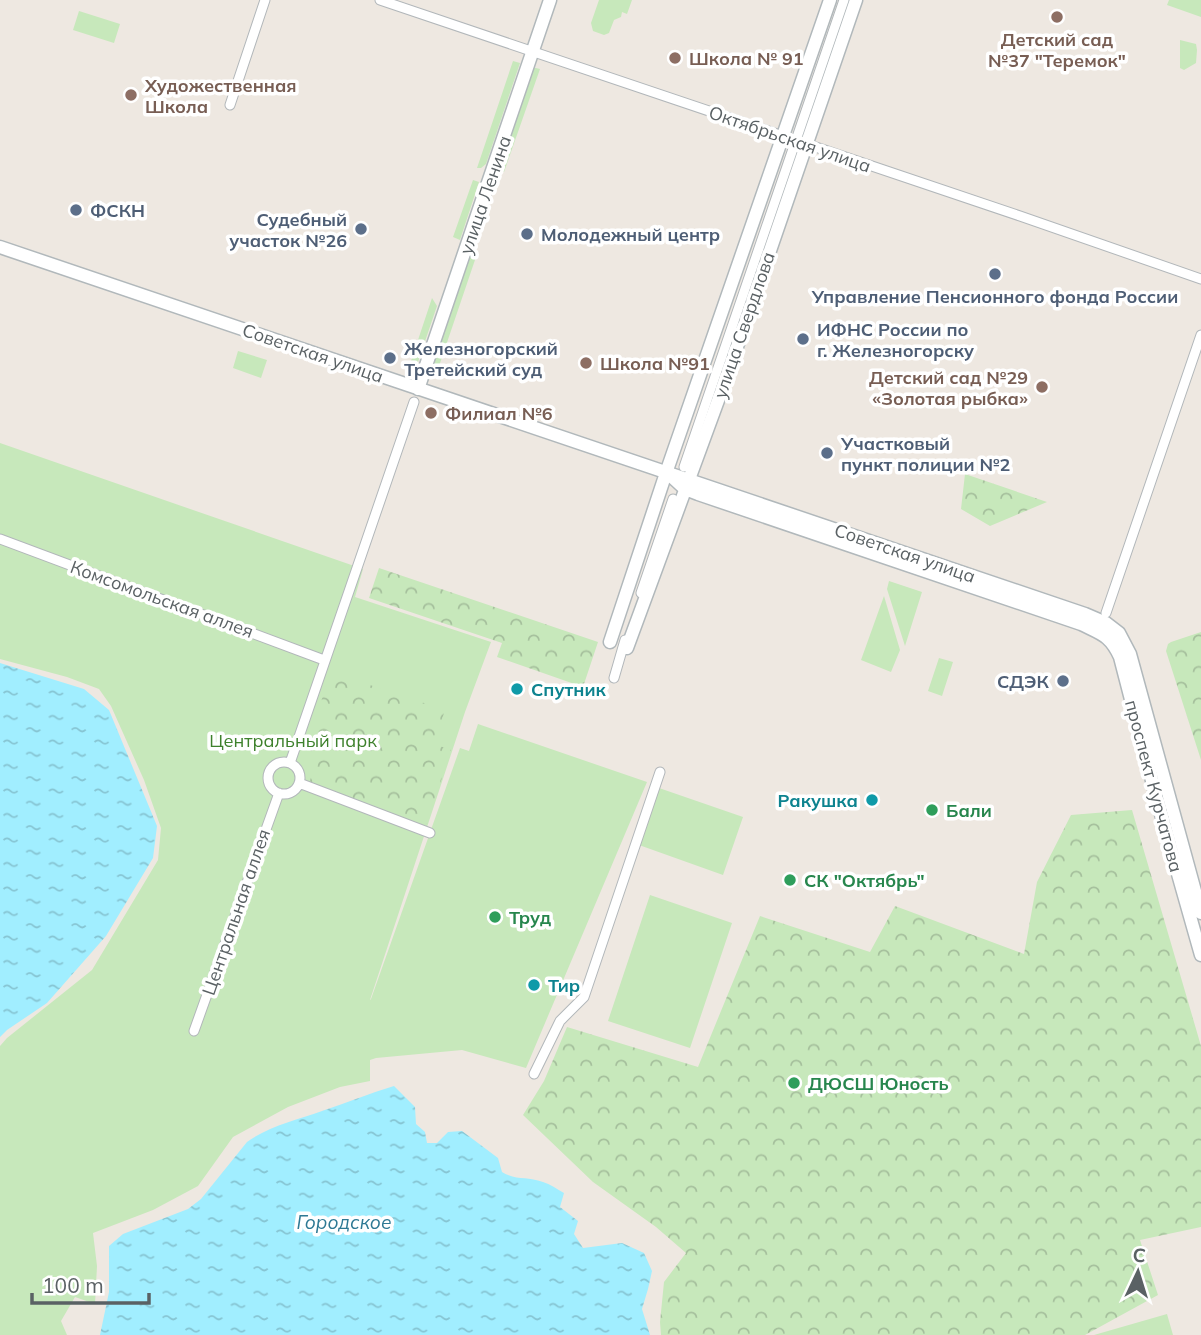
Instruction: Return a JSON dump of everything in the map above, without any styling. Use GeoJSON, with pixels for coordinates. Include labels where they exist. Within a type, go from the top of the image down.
{"type":"FeatureCollection","features":[{"type":"Feature","properties":{"kind":"main road","name":"улица Ленина"},"geometry":{"type":"LineString","coordinates":[[418,389],[550,0]]}},
{"type":"Feature","properties":{"kind":"main road","name":"улица Свердлова"},"geometry":{"type":"LineString","coordinates":[[627,648],[686,479],[727,376],[795,141],[830,0]]}},
{"type":"Feature","properties":{"kind":"main road","name":"улица Свердлова"},"geometry":{"type":"LineString","coordinates":[[610,642],[666,473],[795,141],[856,0]]}},
{"type":"Feature","properties":{"kind":"main road","name":"Советская улица"},"geometry":{"type":"LineString","coordinates":[[0,247],[686,479],[1083,619],[1116,632],[1125,655]]}},
{"type":"Feature","properties":{"kind":"main road","name":"проспект Курчатова"},"geometry":{"type":"LineString","coordinates":[[1125,655],[1201,955]]}},
{"type":"Feature","properties":{"kind":"main road","name":"проспект Курчатова"},"geometry":{"type":"LineString","coordinates":[[1163,798],[1201,913]]}},
{"type":"Feature","properties":{"kind":"street"},"geometry":{"type":"LineString","coordinates":[[230,105],[265,0]]}},
{"type":"Feature","properties":{"kind":"street","name":"Октябрьская улица"},"geometry":{"type":"LineString","coordinates":[[380,0],[1201,279]]}},
{"type":"Feature","properties":{"kind":"street"},"geometry":{"type":"LineString","coordinates":[[795,141],[844,0]]}},
{"type":"Feature","properties":{"kind":"street"},"geometry":{"type":"LineString","coordinates":[[1106,613],[1201,335]]}},
{"type":"Feature","properties":{"kind":"street"},"geometry":{"type":"LineString","coordinates":[[290,763],[414,402]]}},
{"type":"Feature","properties":{"kind":"street"},"geometry":{"type":"LineString","coordinates":[[614,678],[673,499]]}},
{"type":"Feature","properties":{"kind":"street","name":"Комсомольская аллея"},"geometry":{"type":"LineString","coordinates":[[0,539],[324,660]]}},
{"type":"Feature","properties":{"kind":"street"},"geometry":{"type":"LineString","coordinates":[[283,761],[290,763],[296,765],[301,777],[297,789],[285,795],[272,791],[267,779],[271,766],[283,761]]}},
{"type":"Feature","properties":{"kind":"street"},"geometry":{"type":"LineString","coordinates":[[534,1074],[560,1021],[584,998],[660,772]]}},
{"type":"Feature","properties":{"kind":"street"},"geometry":{"type":"LineString","coordinates":[[299,783],[430,833]]}},
{"type":"Feature","properties":{"kind":"street","name":"Центральная аллея"},"geometry":{"type":"LineString","coordinates":[[194,1031],[279,793]]}},
{"type":"Feature","properties":{"kind":"green space"},"geometry":{"type":"Polygon","coordinates":[[[599,0],[632,0],[627,14],[622,12],[621,17],[614,20],[609,33],[604,35],[593,31],[591,23],[599,0]]]}},
{"type":"Feature","properties":{"kind":"green space"},"geometry":{"type":"Polygon","coordinates":[[[1169,0],[1201,0],[1201,17],[1167,5],[1169,0]]]}},
{"type":"Feature","properties":{"kind":"green space"},"geometry":{"type":"Polygon","coordinates":[[[79,11],[120,24],[114,43],[73,30],[79,11]]]}},
{"type":"Feature","properties":{"kind":"green space"},"geometry":{"type":"Polygon","coordinates":[[[1180,40],[1196,44],[1197,50],[1196,63],[1184,70],[1180,68],[1180,40]]]}},
{"type":"Feature","properties":{"kind":"green space"},"geometry":{"type":"Polygon","coordinates":[[[513,61],[520,63],[486,164],[477,168],[513,61]]]}},
{"type":"Feature","properties":{"kind":"green space"},"geometry":{"type":"Polygon","coordinates":[[[532,67],[540,69],[504,172],[496,170],[532,67]]]}},
{"type":"Feature","properties":{"kind":"green space"},"geometry":{"type":"Polygon","coordinates":[[[473,180],[479,182],[460,240],[453,237],[473,180]]]}},
{"type":"Feature","properties":{"kind":"green space"},"geometry":{"type":"Polygon","coordinates":[[[468,251],[477,254],[437,372],[428,369],[468,251]]]}},
{"type":"Feature","properties":{"kind":"green space"},"geometry":{"type":"Polygon","coordinates":[[[432,298],[437,306],[417,365],[410,364],[432,298]]]}},
{"type":"Feature","properties":{"kind":"green space"},"geometry":{"type":"Polygon","coordinates":[[[238,351],[267,360],[261,378],[233,368],[238,351]]]}},
{"type":"Feature","properties":{"kind":"green space","name":"Центральный парк"},"geometry":{"type":"Polygon","coordinates":[[[0,443],[363,569],[355,597],[491,642],[465,712],[370,1000],[460,748],[469,751],[478,724],[647,782],[526,1068],[462,1050],[376,1058],[370,1060],[370,1081],[340,1087],[288,1107],[233,1137],[198,1186],[153,1210],[93,1233],[97,1266],[95,1304],[75,1297],[61,1321],[67,1335],[0,1335],[0,1046],[92,970],[158,860],[161,828],[144,780],[111,706],[99,689],[67,677],[0,659],[0,443]]]}},
{"type":"Feature","properties":{"kind":"green space"},"geometry":{"type":"Polygon","coordinates":[[[965,474],[1047,502],[990,526],[961,509],[965,474]]]}},
{"type":"Feature","properties":{"kind":"green space"},"geometry":{"type":"Polygon","coordinates":[[[379,568],[598,642],[583,687],[497,657],[502,643],[369,598],[379,568]]]}},
{"type":"Feature","properties":{"kind":"green space"},"geometry":{"type":"Polygon","coordinates":[[[889,581],[922,592],[905,646],[887,589],[889,581]]]}},
{"type":"Feature","properties":{"kind":"green space"},"geometry":{"type":"Polygon","coordinates":[[[884,596],[900,650],[891,672],[861,660],[884,596]]]}},
{"type":"Feature","properties":{"kind":"green space"},"geometry":{"type":"Polygon","coordinates":[[[1201,632],[1201,760],[1166,651],[1171,642],[1201,632]]]}},
{"type":"Feature","properties":{"kind":"green space"},"geometry":{"type":"Polygon","coordinates":[[[939,658],[953,662],[942,696],[928,691],[939,658]]]}},
{"type":"Feature","properties":{"kind":"green space"},"geometry":{"type":"Polygon","coordinates":[[[331,672],[445,710],[434,744],[451,750],[427,824],[309,785],[311,777],[303,755],[331,672]]]}},
{"type":"Feature","properties":{"kind":"green space"},"geometry":{"type":"Polygon","coordinates":[[[659,788],[743,817],[723,875],[639,845],[659,788]]]}},
{"type":"Feature","properties":{"kind":"green space"},"geometry":{"type":"Polygon","coordinates":[[[1132,810],[1201,1046],[1201,1227],[1140,1240],[1158,1295],[1085,1335],[661,1335],[664,1282],[686,1253],[656,1227],[593,1182],[523,1115],[544,1081],[567,1027],[698,1067],[760,916],[870,952],[895,906],[1024,954],[1037,882],[1071,815],[1132,810]]]}},
{"type":"Feature","properties":{"kind":"green space"},"geometry":{"type":"Polygon","coordinates":[[[650,895],[732,923],[690,1048],[608,1021],[650,895]]]}},
{"type":"Feature","properties":{"kind":"green space"},"geometry":{"type":"Polygon","coordinates":[[[1167,1314],[1173,1335],[1094,1335],[1167,1314]]]}},
{"type":"Feature","properties":{"kind":"water"},"geometry":{"type":"Polygon","coordinates":[[[0,663],[84,689],[109,710],[157,826],[153,858],[106,936],[47,1003],[0,1037],[0,663]]]}},
{"type":"Feature","properties":{"kind":"water","name":"Городское"},"geometry":{"type":"Polygon","coordinates":[[[394,1086],[415,1107],[416,1124],[425,1132],[427,1143],[437,1143],[448,1132],[462,1131],[498,1158],[502,1172],[512,1177],[546,1183],[564,1193],[560,1207],[578,1221],[574,1234],[583,1248],[622,1243],[644,1253],[652,1271],[642,1309],[650,1335],[100,1335],[109,1292],[109,1246],[123,1234],[188,1209],[201,1199],[247,1142],[256,1136],[394,1086]]]}},
{"type":"Feature","properties":{"kind":"place","name":"Детский сад №37 \"Теремок\""},"geometry":{"type":"Point","coordinates":[1057,17]}},
{"type":"Feature","properties":{"kind":"place","name":"Школа № 91"},"geometry":{"type":"Point","coordinates":[675,58]}},
{"type":"Feature","properties":{"kind":"place","name":"Художественная Школа"},"geometry":{"type":"Point","coordinates":[131,95]}},
{"type":"Feature","properties":{"kind":"place","name":"ФСКН"},"geometry":{"type":"Point","coordinates":[76,210]}},
{"type":"Feature","properties":{"kind":"place","name":"Судебный участок №26"},"geometry":{"type":"Point","coordinates":[361,229]}},
{"type":"Feature","properties":{"kind":"place","name":"Молодежный центр"},"geometry":{"type":"Point","coordinates":[527,234]}},
{"type":"Feature","properties":{"kind":"place","name":"Управление Пенсионного фонда России"},"geometry":{"type":"Point","coordinates":[995,274]}},
{"type":"Feature","properties":{"kind":"place","name":"ИФНС России по г. Железногорску"},"geometry":{"type":"Point","coordinates":[803,339]}},
{"type":"Feature","properties":{"kind":"place","name":"Железногорский Третейский суд"},"geometry":{"type":"Point","coordinates":[390,358]}},
{"type":"Feature","properties":{"kind":"place","name":"Школа №91"},"geometry":{"type":"Point","coordinates":[586,363]}},
{"type":"Feature","properties":{"kind":"place","name":"Детский сад №29 «Золотая рыбка»"},"geometry":{"type":"Point","coordinates":[1042,387]}},
{"type":"Feature","properties":{"kind":"place","name":"Филиал №6"},"geometry":{"type":"Point","coordinates":[431,413]}},
{"type":"Feature","properties":{"kind":"place","name":"Участковый пункт полиции №2"},"geometry":{"type":"Point","coordinates":[827,453]}},
{"type":"Feature","properties":{"kind":"place","name":"СДЭК"},"geometry":{"type":"Point","coordinates":[1063,681]}},
{"type":"Feature","properties":{"kind":"place","name":"Спутник"},"geometry":{"type":"Point","coordinates":[517,689]}},
{"type":"Feature","properties":{"kind":"place","name":"Ракушка"},"geometry":{"type":"Point","coordinates":[872,800]}},
{"type":"Feature","properties":{"kind":"place","name":"Бали"},"geometry":{"type":"Point","coordinates":[932,810]}},
{"type":"Feature","properties":{"kind":"place","name":"СК \"Октябрь\""},"geometry":{"type":"Point","coordinates":[790,880]}},
{"type":"Feature","properties":{"kind":"place","name":"Труд"},"geometry":{"type":"Point","coordinates":[495,917]}},
{"type":"Feature","properties":{"kind":"place","name":"Тир"},"geometry":{"type":"Point","coordinates":[534,985]}},
{"type":"Feature","properties":{"kind":"place","name":"ДЮСШ Юность"},"geometry":{"type":"Point","coordinates":[794,1083]}}]}
